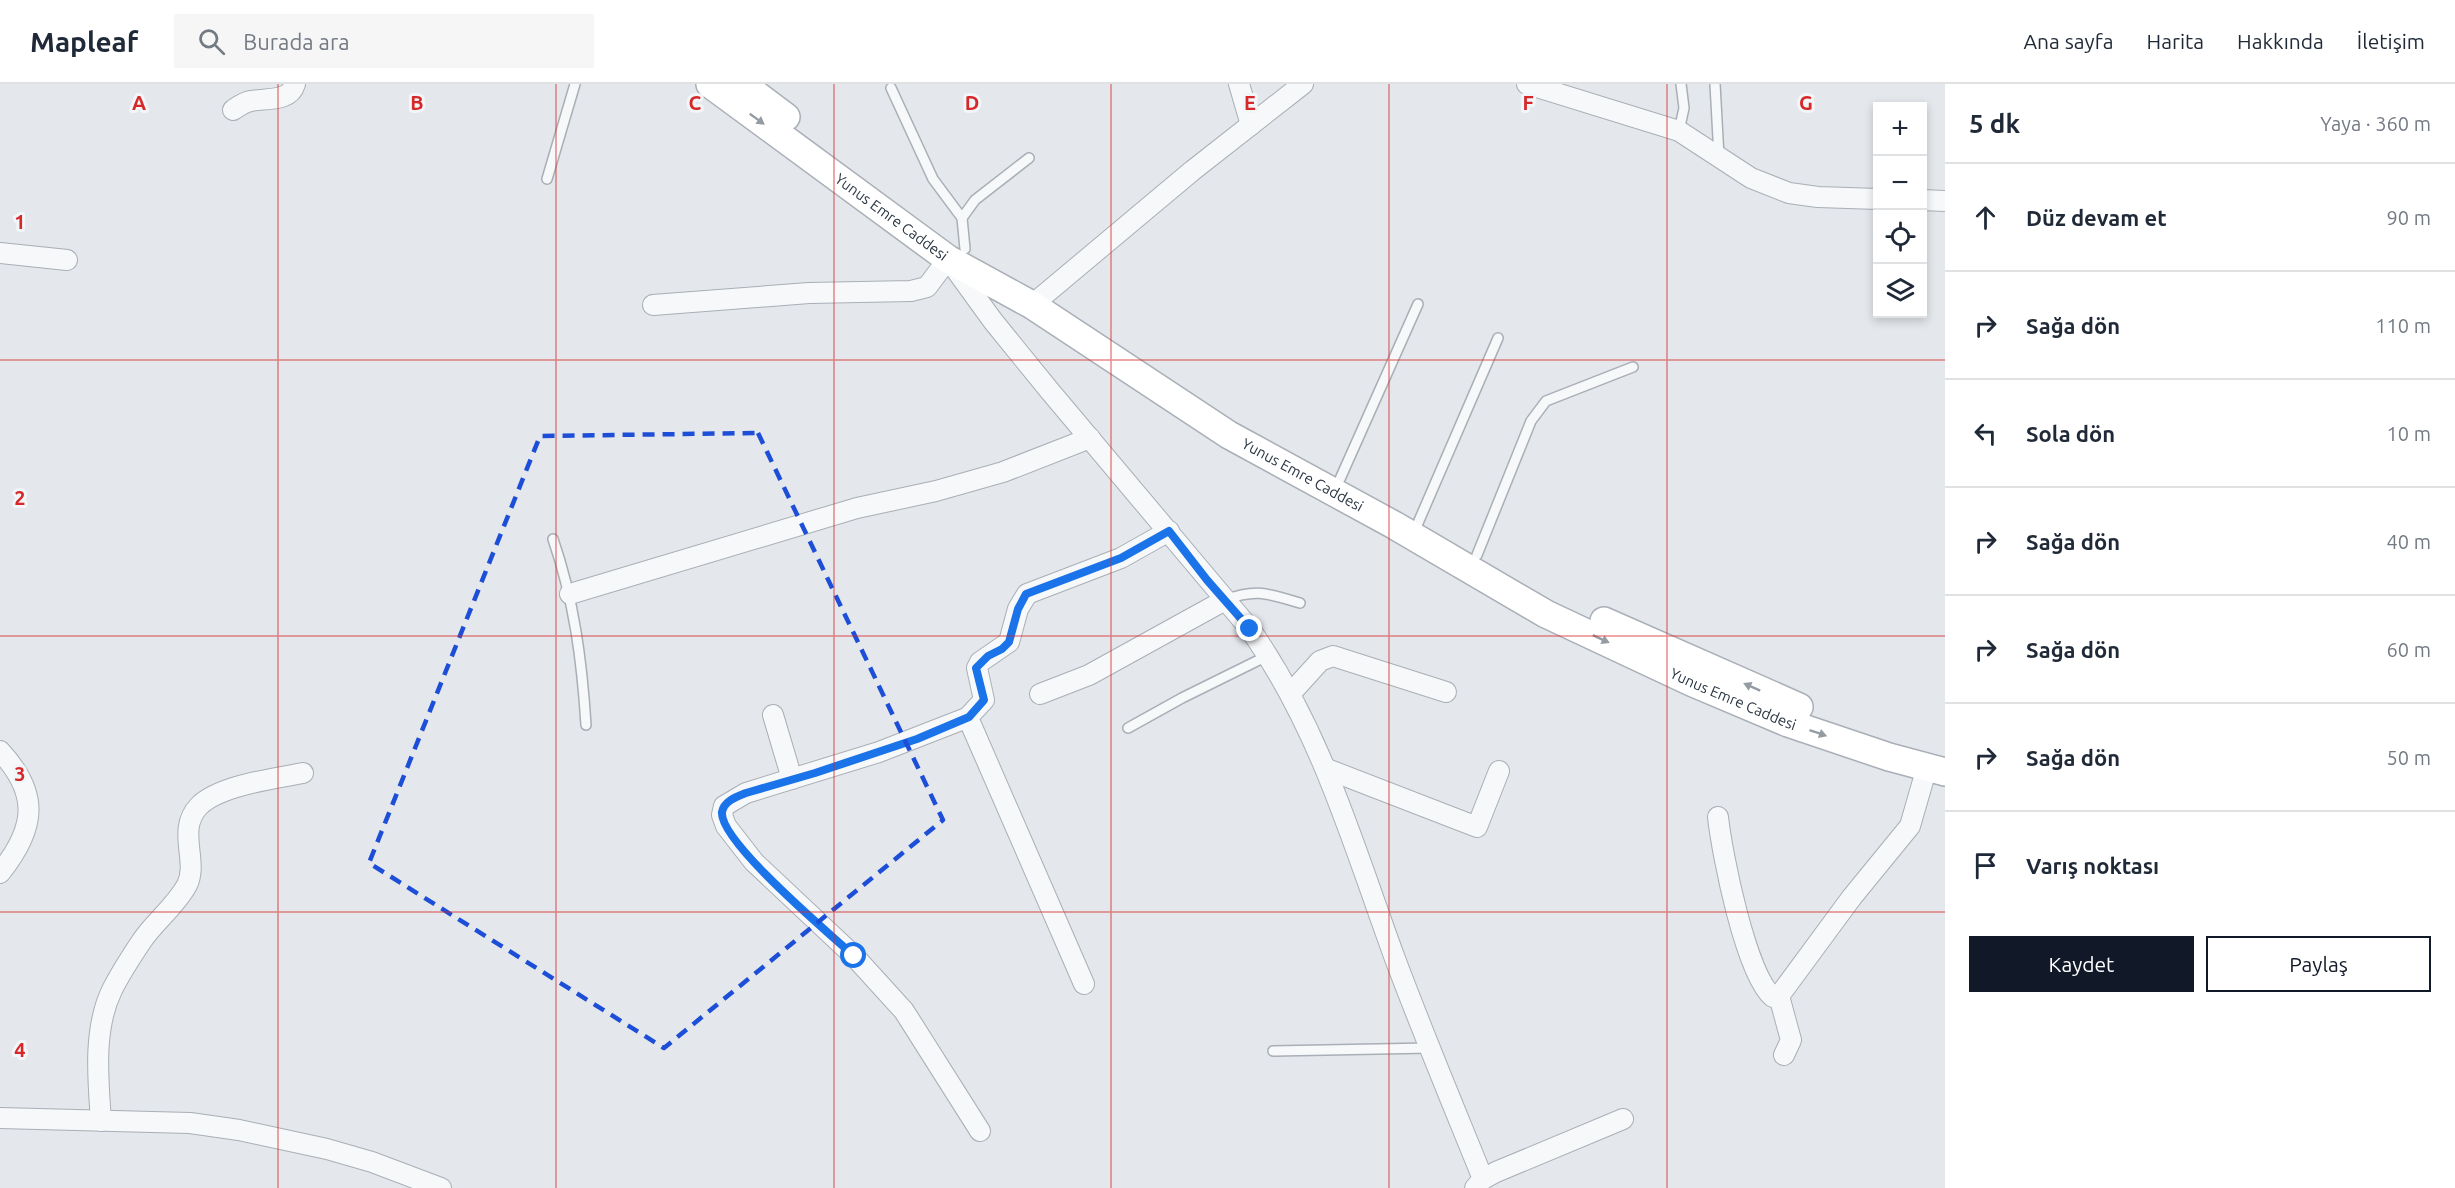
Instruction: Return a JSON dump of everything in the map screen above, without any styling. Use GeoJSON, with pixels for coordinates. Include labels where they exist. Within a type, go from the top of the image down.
{"type":"FeatureCollection","features":[{"type":"Feature","properties":{"kind":"street"},"geometry":{"type":"LineString","coordinates":[[233,110],[248,101],[288,95],[295,84]]}},
{"type":"Feature","properties":{"kind":"street","name":"Yunus Emre Caddesi"},"geometry":{"type":"LineString","coordinates":[[710,84],[957,254],[1418,523],[1556,599],[1791,704],[1939,765]]}},
{"type":"Feature","properties":{"kind":"street","name":"Yunus Emre Caddesi"},"geometry":{"type":"LineString","coordinates":[[742,84],[957,254]]}},
{"type":"Feature","properties":{"kind":"street"},"geometry":{"type":"LineString","coordinates":[[1239,84],[1251,125]]}},
{"type":"Feature","properties":{"kind":"street"},"geometry":{"type":"LineString","coordinates":[[1038,300],[1192,171],[1304,84]]}},
{"type":"Feature","properties":{"kind":"street"},"geometry":{"type":"LineString","coordinates":[[1527,84],[1679,131],[1751,178],[1789,193],[1818,197],[1873,199]]}},
{"type":"Feature","properties":{"kind":"street"},"geometry":{"type":"LineString","coordinates":[[1927,200],[1945,201]]}},
{"type":"Feature","properties":{"kind":"street"},"geometry":{"type":"LineString","coordinates":[[0,253],[67,260]]}},
{"type":"Feature","properties":{"kind":"street"},"geometry":{"type":"LineString","coordinates":[[653,305],[809,293],[911,291],[927,287],[957,254],[993,321],[1250,629],[1269,655],[1291,693],[1327,769],[1479,1184],[1623,1119]]}},
{"type":"Feature","properties":{"kind":"street","name":"Yunus Emre Caddesi"},"geometry":{"type":"LineString","coordinates":[[1038,300],[1229,435],[1394,525],[1546,614],[1691,682],[1788,723],[1888,758],[1939,765]]}},
{"type":"Feature","properties":{"kind":"street"},"geometry":{"type":"LineString","coordinates":[[570,594],[857,507],[936,490],[1003,472],[1090,438]]}},
{"type":"Feature","properties":{"kind":"street"},"geometry":{"type":"LineString","coordinates":[[980,1131],[904,1011],[885,988],[754,862],[726,826],[722,815],[724,806],[730,800],[746,793],[898,745],[969,717],[984,700],[976,668],[988,656],[1002,649],[1009,642],[1018,609],[1026,594],[1121,558],[1169,531]]}},
{"type":"Feature","properties":{"kind":"street"},"geometry":{"type":"LineString","coordinates":[[1040,694],[1089,675],[1225,600]]}},
{"type":"Feature","properties":{"kind":"street"},"geometry":{"type":"LineString","coordinates":[[1291,693],[1320,661],[1333,656],[1446,692]]}},
{"type":"Feature","properties":{"kind":"street"},"geometry":{"type":"LineString","coordinates":[[773,715],[792,779]]}},
{"type":"Feature","properties":{"kind":"street"},"geometry":{"type":"LineString","coordinates":[[969,717],[1084,984]]}},
{"type":"Feature","properties":{"kind":"street"},"geometry":{"type":"LineString","coordinates":[[0,751],[14,765],[24,785],[30,805],[29,816],[17,848],[0,873]]}},
{"type":"Feature","properties":{"kind":"street"},"geometry":{"type":"LineString","coordinates":[[1718,817],[1721,848],[1748,956],[1766,992],[1773,997],[1779,996],[1852,897],[1910,826],[1939,765]]}},
{"type":"Feature","properties":{"kind":"street"},"geometry":{"type":"LineString","coordinates":[[1327,769],[1477,827],[1499,771]]}},
{"type":"Feature","properties":{"kind":"street"},"geometry":{"type":"LineString","coordinates":[[101,1121],[98,1073],[102,1023],[112,990],[142,941],[170,910],[187,885],[190,865],[188,834],[191,818],[198,807],[222,792],[303,773]]}},
{"type":"Feature","properties":{"kind":"street"},"geometry":{"type":"LineString","coordinates":[[1779,996],[1791,1040],[1784,1055]]}},
{"type":"Feature","properties":{"kind":"street"},"geometry":{"type":"LineString","coordinates":[[0,1118],[190,1123],[239,1130],[361,1159],[441,1188]]}},
{"type":"Feature","properties":{"kind":"lane"},"geometry":{"type":"LineString","coordinates":[[547,178],[575,84]]}},
{"type":"Feature","properties":{"kind":"lane"},"geometry":{"type":"LineString","coordinates":[[1679,131],[1684,108],[1681,84]]}},
{"type":"Feature","properties":{"kind":"lane"},"geometry":{"type":"LineString","coordinates":[[1715,84],[1719,157]]}},
{"type":"Feature","properties":{"kind":"lane"},"geometry":{"type":"LineString","coordinates":[[891,88],[933,178],[962,218]]}},
{"type":"Feature","properties":{"kind":"lane"},"geometry":{"type":"LineString","coordinates":[[957,254],[962,218],[982,193],[1029,158]]}},
{"type":"Feature","properties":{"kind":"lane"},"geometry":{"type":"LineString","coordinates":[[1340,479],[1418,304]]}},
{"type":"Feature","properties":{"kind":"lane"},"geometry":{"type":"LineString","coordinates":[[1418,523],[1498,338]]}},
{"type":"Feature","properties":{"kind":"lane"},"geometry":{"type":"LineString","coordinates":[[1477,555],[1531,421],[1540,406],[1557,396],[1633,367]]}},
{"type":"Feature","properties":{"kind":"lane"},"geometry":{"type":"LineString","coordinates":[[553,539],[570,594],[579,639],[586,725]]}},
{"type":"Feature","properties":{"kind":"lane"},"geometry":{"type":"LineString","coordinates":[[1225,600],[1245,592],[1265,592],[1300,603]]}},
{"type":"Feature","properties":{"kind":"lane"},"geometry":{"type":"LineString","coordinates":[[1128,728],[1182,698],[1269,655]]}},
{"type":"Feature","properties":{"kind":"lane"},"geometry":{"type":"LineString","coordinates":[[1273,1051],[1430,1048]]}},
{"type":"Feature","properties":{"kind":"highlighted area"},"geometry":{"type":"Polygon","coordinates":[[[758,433],[943,820],[664,1048],[369,863],[540,436],[758,433]]]}},
{"type":"Feature","properties":{"kind":"route"},"geometry":{"type":"LineString","coordinates":[[854,956],[754,862],[732,837],[722,815],[724,806],[730,800],[773,784],[815,773],[917,739],[969,717],[984,700],[976,668],[980,662],[1009,642],[1018,609],[1026,594],[1034,589],[1121,558],[1169,531],[1207,580],[1250,629]]}}]}
